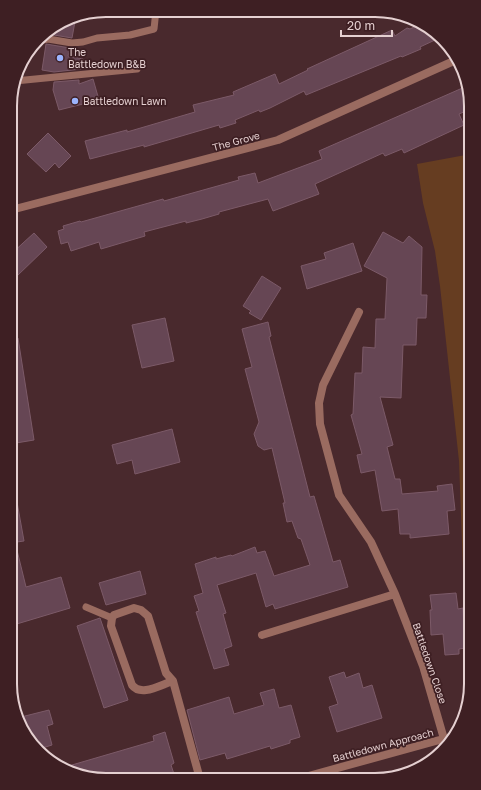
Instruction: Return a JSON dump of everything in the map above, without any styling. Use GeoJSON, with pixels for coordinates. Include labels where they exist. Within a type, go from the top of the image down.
{"type":"FeatureCollection","features":[{"type":"Feature","properties":{"kind":"street","name":"The Grove"},"geometry":{"type":"LineString","coordinates":[[17,208],[278,140],[452,62]]}},
{"type":"Feature","properties":{"kind":"street","name":"Battledown Close"},"geometry":{"type":"LineString","coordinates":[[359,312],[323,385],[319,403],[320,424],[339,495],[371,542],[395,594],[423,666],[444,739]]}},
{"type":"Feature","properties":{"kind":"street"},"geometry":{"type":"LineString","coordinates":[[262,635],[395,594]]}},
{"type":"Feature","properties":{"kind":"street"},"geometry":{"type":"LineString","coordinates":[[173,681],[145,691],[138,691],[134,688],[111,626],[112,618],[117,613],[134,608],[144,612],[148,616],[166,673],[173,681],[198,773]]}},
{"type":"Feature","properties":{"kind":"street","name":"Battledown Approach"},"geometry":{"type":"LineString","coordinates":[[320,773],[444,739]]}},
{"type":"Feature","properties":{"kind":"lane"},"geometry":{"type":"LineString","coordinates":[[47,39],[72,43],[97,38],[130,35],[154,30],[155,17]]}},
{"type":"Feature","properties":{"kind":"lane"},"geometry":{"type":"LineString","coordinates":[[21,79],[137,69]]}},
{"type":"Feature","properties":{"kind":"lane"},"geometry":{"type":"LineString","coordinates":[[86,606],[112,618]]}},
{"type":"Feature","properties":{"kind":"shaded area"},"geometry":{"type":"Polygon","coordinates":[[[464,155],[464,597],[459,461],[440,286],[435,251],[423,203],[417,164],[464,155]]]}},
{"type":"Feature","properties":{"kind":"building"},"geometry":{"type":"Polygon","coordinates":[[[75,23],[72,38],[52,35],[75,23]]]}},
{"type":"Feature","properties":{"kind":"building"},"geometry":{"type":"Polygon","coordinates":[[[414,27],[435,40],[420,47],[421,49],[306,95],[304,91],[270,108],[260,112],[259,110],[235,120],[236,123],[220,128],[219,125],[144,147],[144,145],[90,159],[85,141],[127,130],[127,132],[195,112],[193,105],[234,95],[233,92],[275,74],[279,84],[308,70],[307,69],[392,30],[395,36],[407,28],[410,29],[414,27]]]}},
{"type":"Feature","properties":{"kind":"building","name":"The Battledown B&B"},"geometry":{"type":"Polygon","coordinates":[[[46,44],[70,48],[68,56],[83,59],[81,69],[54,72],[42,70],[46,44]]]}},
{"type":"Feature","properties":{"kind":"building","name":"Battledown Lawn"},"geometry":{"type":"Polygon","coordinates":[[[93,79],[99,100],[59,110],[53,90],[54,82],[79,80],[79,84],[93,79]]]}},
{"type":"Feature","properties":{"kind":"building"},"geometry":{"type":"Polygon","coordinates":[[[462,88],[464,112],[459,114],[464,125],[404,153],[402,149],[385,156],[383,153],[315,184],[319,194],[273,211],[268,199],[219,212],[219,214],[202,219],[186,223],[186,221],[144,232],[145,236],[101,249],[99,242],[71,251],[68,242],[61,244],[58,231],[64,229],[63,226],[163,199],[164,201],[239,180],[238,177],[255,173],[258,183],[322,159],[319,151],[462,88]]]}},
{"type":"Feature","properties":{"kind":"building"},"geometry":{"type":"Polygon","coordinates":[[[48,133],[71,156],[59,168],[55,163],[46,172],[27,154],[48,133]]]}},
{"type":"Feature","properties":{"kind":"building"},"geometry":{"type":"Polygon","coordinates":[[[383,232],[403,243],[409,236],[422,247],[421,295],[427,295],[426,318],[417,318],[416,345],[403,345],[401,398],[380,397],[393,445],[387,447],[395,479],[400,479],[402,494],[438,491],[437,486],[452,484],[455,510],[447,511],[449,534],[410,538],[410,534],[400,534],[398,509],[382,511],[375,470],[361,473],[357,455],[362,454],[351,415],[353,414],[355,373],[362,373],[363,347],[375,348],[376,319],[385,319],[387,278],[364,266],[383,232]]]}},
{"type":"Feature","properties":{"kind":"building"},"geometry":{"type":"Polygon","coordinates":[[[34,233],[47,247],[17,276],[17,249],[34,233]]]}},
{"type":"Feature","properties":{"kind":"building"},"geometry":{"type":"Polygon","coordinates":[[[353,243],[362,271],[307,289],[301,266],[326,259],[324,253],[353,243]]]}},
{"type":"Feature","properties":{"kind":"building"},"geometry":{"type":"Polygon","coordinates":[[[262,276],[281,288],[261,320],[249,313],[251,311],[243,306],[262,276]]]}},
{"type":"Feature","properties":{"kind":"building"},"geometry":{"type":"Polygon","coordinates":[[[165,318],[174,361],[142,368],[132,325],[165,318]]]}},
{"type":"Feature","properties":{"kind":"building"},"geometry":{"type":"Polygon","coordinates":[[[268,322],[271,336],[269,337],[310,497],[314,496],[333,562],[340,560],[348,587],[275,609],[273,604],[266,607],[256,573],[217,585],[226,613],[223,614],[232,646],[224,649],[229,665],[214,669],[196,612],[199,611],[194,596],[203,593],[195,564],[216,557],[216,559],[232,556],[255,547],[257,553],[265,551],[274,576],[310,565],[301,539],[298,538],[292,521],[287,522],[283,503],[285,503],[272,448],[264,450],[258,446],[254,434],[259,422],[245,369],[252,367],[242,329],[268,322]]]}},
{"type":"Feature","properties":{"kind":"building"},"geometry":{"type":"Polygon","coordinates":[[[17,338],[34,440],[17,443],[17,338]]]}},
{"type":"Feature","properties":{"kind":"building"},"geometry":{"type":"Polygon","coordinates":[[[172,429],[180,462],[135,474],[132,460],[117,464],[112,445],[172,429]]]}},
{"type":"Feature","properties":{"kind":"building"},"geometry":{"type":"Polygon","coordinates":[[[17,502],[24,541],[17,542],[17,502]]]}},
{"type":"Feature","properties":{"kind":"building"},"geometry":{"type":"Polygon","coordinates":[[[17,550],[26,587],[61,577],[70,608],[17,624],[17,550]]]}},
{"type":"Feature","properties":{"kind":"building"},"geometry":{"type":"Polygon","coordinates":[[[140,571],[146,594],[106,605],[99,583],[140,571]]]}},
{"type":"Feature","properties":{"kind":"building"},"geometry":{"type":"Polygon","coordinates":[[[456,593],[458,609],[463,608],[464,628],[464,648],[459,649],[459,654],[445,655],[443,634],[431,635],[430,610],[432,610],[430,595],[456,593]]]}},
{"type":"Feature","properties":{"kind":"building"},"geometry":{"type":"Polygon","coordinates":[[[100,618],[128,700],[104,708],[77,626],[100,618]]]}},
{"type":"Feature","properties":{"kind":"building"},"geometry":{"type":"Polygon","coordinates":[[[344,672],[346,678],[359,673],[363,688],[372,685],[382,718],[337,732],[329,707],[338,704],[329,677],[344,672]]]}},
{"type":"Feature","properties":{"kind":"building"},"geometry":{"type":"Polygon","coordinates":[[[274,689],[279,708],[291,705],[300,737],[290,740],[290,743],[271,749],[270,746],[227,759],[225,753],[200,760],[187,710],[229,697],[234,714],[264,705],[260,693],[274,689]]]}},
{"type":"Feature","properties":{"kind":"building"},"geometry":{"type":"Polygon","coordinates":[[[49,710],[53,724],[47,726],[52,745],[43,747],[35,738],[23,716],[49,710]]]}},
{"type":"Feature","properties":{"kind":"building"},"geometry":{"type":"Polygon","coordinates":[[[165,732],[174,763],[171,765],[174,773],[106,773],[83,770],[71,765],[154,741],[153,736],[165,732]]]}},
{"type":"Feature","properties":{"kind":"place","name":"The Battledown B&B"},"geometry":{"type":"Point","coordinates":[60,58]}},
{"type":"Feature","properties":{"kind":"place","name":"Battledown Lawn"},"geometry":{"type":"Point","coordinates":[75,101]}}]}
